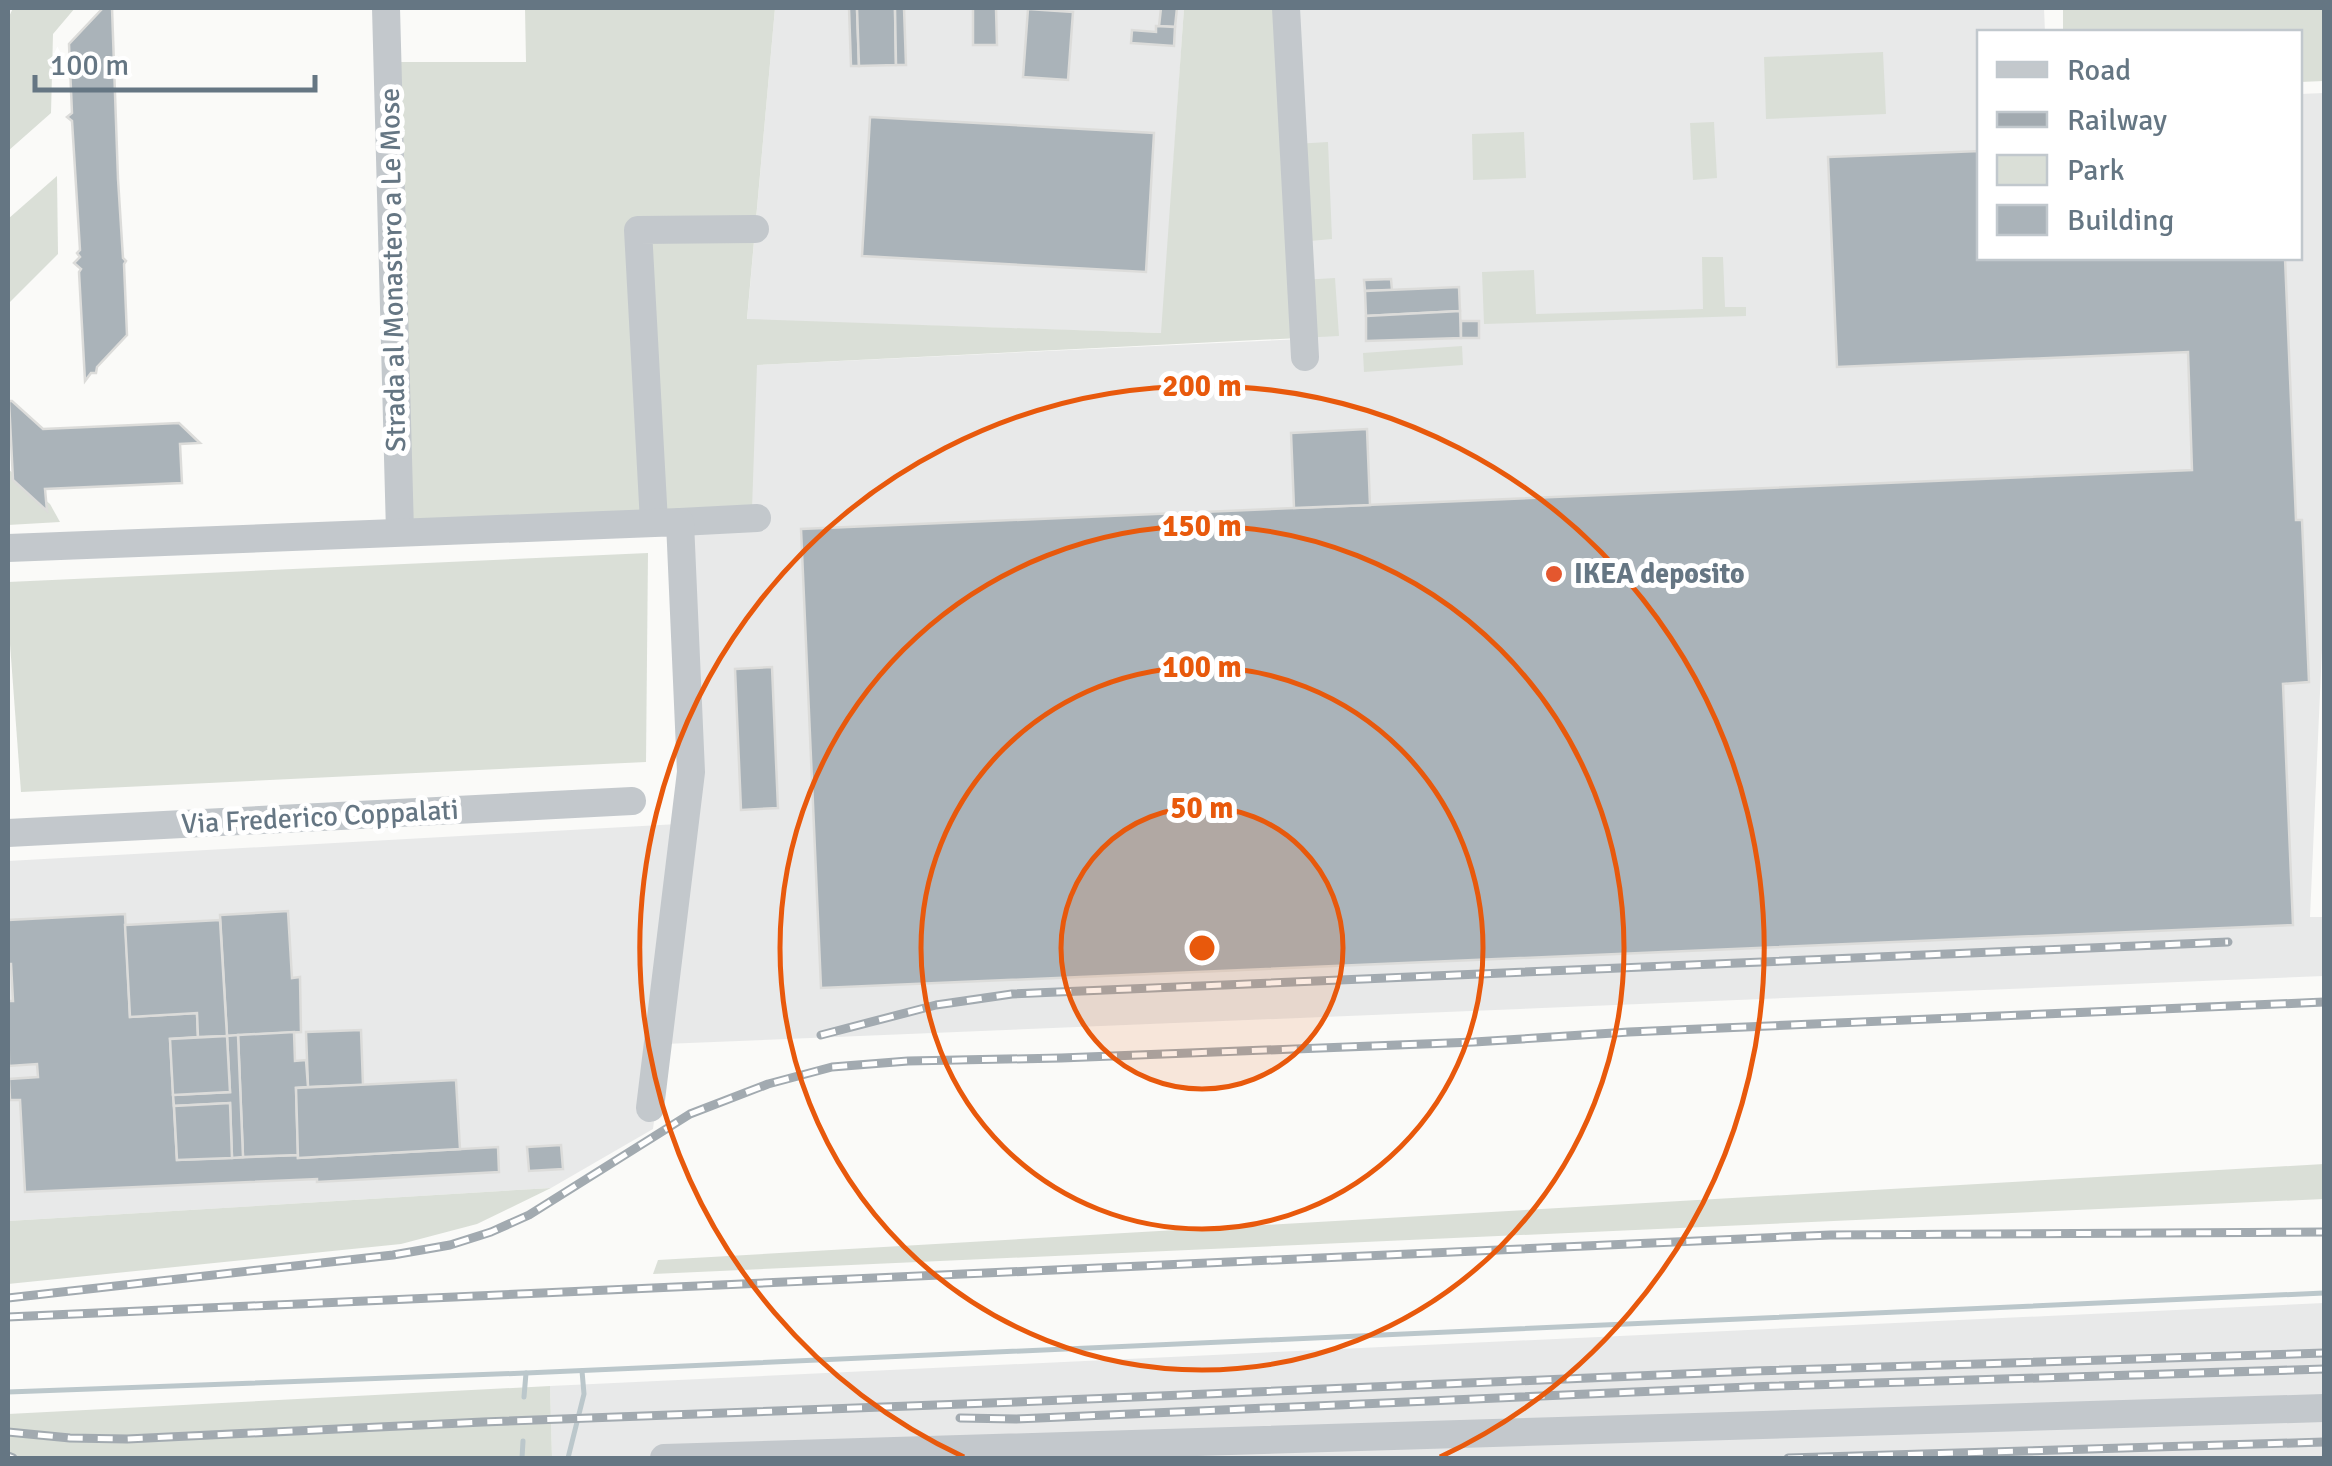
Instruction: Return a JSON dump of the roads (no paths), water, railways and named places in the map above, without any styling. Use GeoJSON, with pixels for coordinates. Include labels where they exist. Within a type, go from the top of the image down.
{"type":"FeatureCollection","features":[{"type":"Feature","properties":{"kind":"street","name":"Strada al Monastero a Le Mose"},"geometry":{"type":"LineString","coordinates":[[386,8],[400,532]]}},
{"type":"Feature","properties":{"kind":"street"},"geometry":{"type":"LineString","coordinates":[[1286,8],[1305,357]]}},
{"type":"Feature","properties":{"kind":"street"},"geometry":{"type":"LineString","coordinates":[[650,1108],[691,772],[638,230],[755,229]]}},
{"type":"Feature","properties":{"kind":"street"},"geometry":{"type":"LineString","coordinates":[[8,548],[758,518]]}},
{"type":"Feature","properties":{"kind":"street","name":"Via Frederico Coppalati"},"geometry":{"type":"LineString","coordinates":[[8,833],[632,801]]}},
{"type":"Feature","properties":{"kind":"street"},"geometry":{"type":"LineString","coordinates":[[664,1458],[2324,1408]]}},
{"type":"Feature","properties":{"kind":"waterway"},"geometry":{"type":"LineString","coordinates":[[8,1392],[526,1373],[2324,1293]]}},
{"type":"Feature","properties":{"kind":"waterway"},"geometry":{"type":"LineString","coordinates":[[568,1458],[584,1394],[582,1371]]}},
{"type":"Feature","properties":{"kind":"waterway"},"geometry":{"type":"LineString","coordinates":[[524,1397],[526,1373]]}},
{"type":"Feature","properties":{"kind":"waterway"},"geometry":{"type":"LineString","coordinates":[[522,1458],[523,1441]]}},
{"type":"Feature","properties":{"kind":"railway"},"geometry":{"type":"LineString","coordinates":[[821,1035],[936,1005],[1012,994],[2228,942]]}},
{"type":"Feature","properties":{"kind":"railway"},"geometry":{"type":"LineString","coordinates":[[8,1298],[393,1255],[450,1245],[529,1215],[690,1114],[768,1084],[832,1067],[2324,1002]]}},
{"type":"Feature","properties":{"kind":"railway"},"geometry":{"type":"LineString","coordinates":[[8,1317],[1830,1235],[2324,1232]]}},
{"type":"Feature","properties":{"kind":"railway"},"geometry":{"type":"LineString","coordinates":[[8,1432],[127,1439],[1754,1371],[2324,1353]]}},
{"type":"Feature","properties":{"kind":"railway"},"geometry":{"type":"LineString","coordinates":[[960,1418],[1016,1419],[1749,1387],[2324,1369]]}},
{"type":"Feature","properties":{"kind":"railway"},"geometry":{"type":"LineString","coordinates":[[1788,1458],[2324,1442]]}},
{"type":"Feature","properties":{"kind":"railway"},"geometry":{"type":"LineString","coordinates":[[8,1456],[13,1458]]}},
{"type":"Feature","properties":{"kind":"place","name":"IKEA deposito"},"geometry":{"type":"Point","coordinates":[1554,574]}}]}
